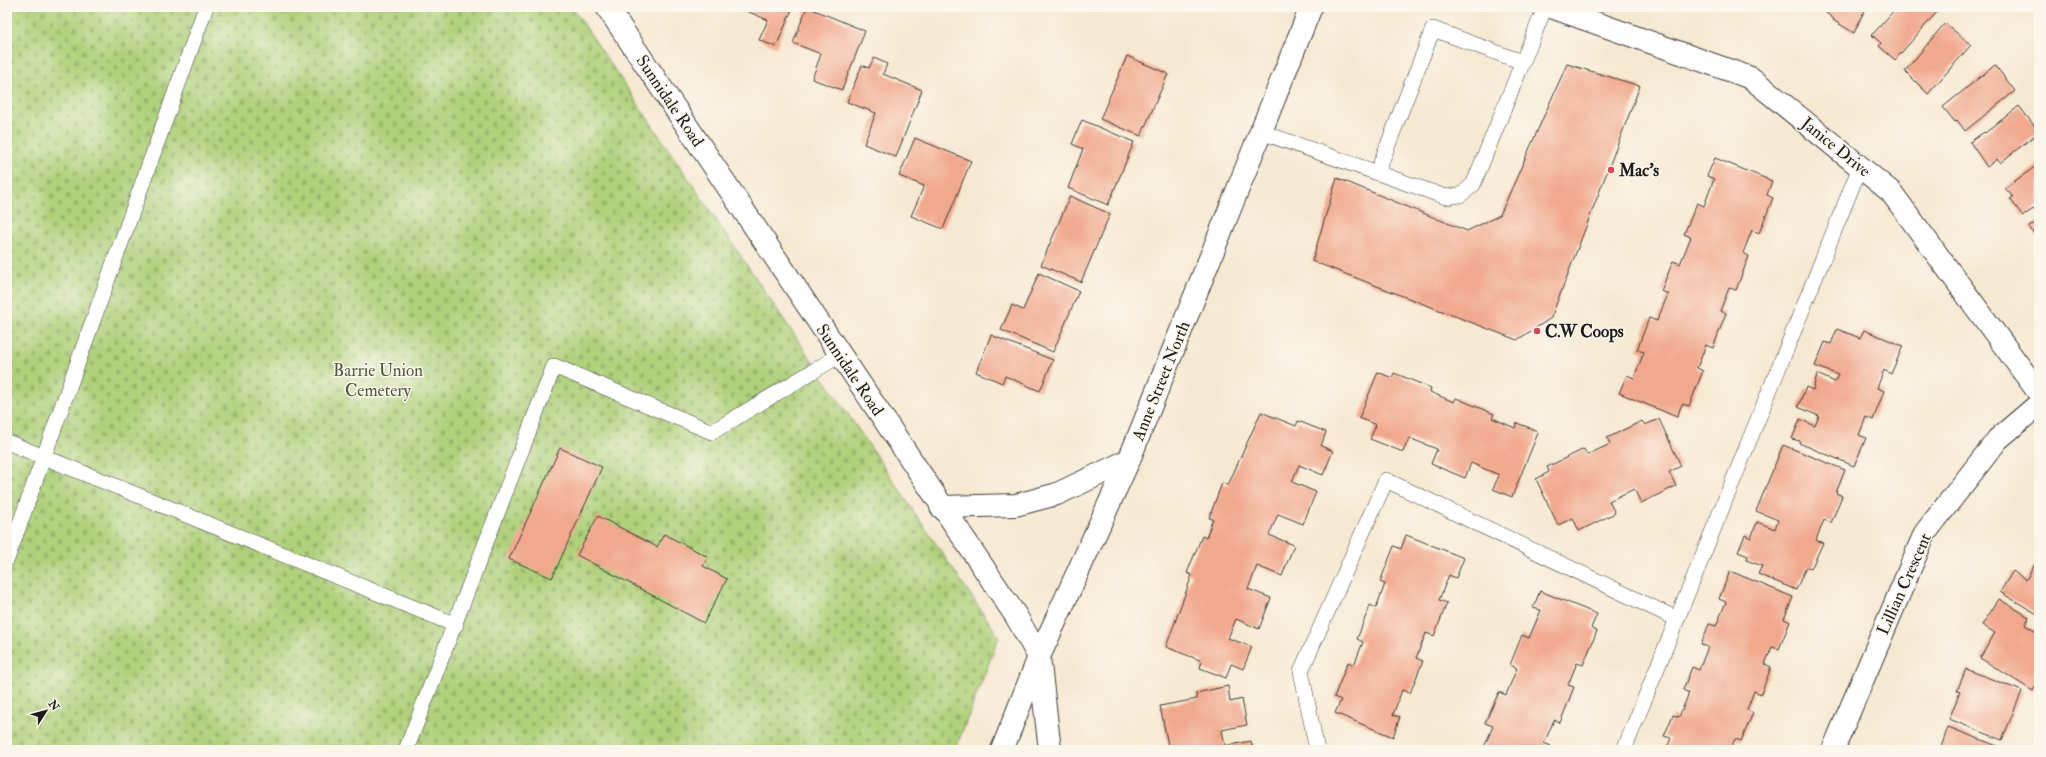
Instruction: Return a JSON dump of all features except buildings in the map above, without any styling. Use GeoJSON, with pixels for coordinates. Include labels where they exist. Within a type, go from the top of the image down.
{"type":"FeatureCollection","features":[{"type":"Feature","properties":{"kind":"street","name":"Sunnidale Road"},"geometry":{"type":"LineString","coordinates":[[606,7],[941,507],[1016,616],[1038,657],[1050,750]]}},
{"type":"Feature","properties":{"kind":"street","name":"Anne Street North"},"geometry":{"type":"LineString","coordinates":[[1002,750],[1038,657],[1129,460],[1311,7]]}},
{"type":"Feature","properties":{"kind":"street","name":"Janice Drive"},"geometry":{"type":"LineString","coordinates":[[1551,7],[1750,78],[1891,192],[2039,393]]}},
{"type":"Feature","properties":{"kind":"street","name":"Lillian Crescent"},"geometry":{"type":"LineString","coordinates":[[1833,750],[1925,533],[1998,439],[2039,404]]}},
{"type":"Feature","properties":{"kind":"street"},"geometry":{"type":"LineString","coordinates":[[941,507],[1016,505],[1057,494],[1129,460]]}},
{"type":"Feature","properties":{"kind":"lane"},"geometry":{"type":"LineString","coordinates":[[7,559],[206,7]]}},
{"type":"Feature","properties":{"kind":"lane"},"geometry":{"type":"LineString","coordinates":[[1261,132],[1446,197],[1460,195],[1473,185],[1522,62],[1546,7]]}},
{"type":"Feature","properties":{"kind":"lane"},"geometry":{"type":"LineString","coordinates":[[1377,173],[1433,29],[1522,62]]}},
{"type":"Feature","properties":{"kind":"lane"},"geometry":{"type":"LineString","coordinates":[[1624,750],[1860,167]]}},
{"type":"Feature","properties":{"kind":"lane"},"geometry":{"type":"LineString","coordinates":[[406,750],[456,625],[554,366],[712,432],[840,355]]}},
{"type":"Feature","properties":{"kind":"lane"},"geometry":{"type":"LineString","coordinates":[[7,442],[456,625]]}},
{"type":"Feature","properties":{"kind":"lane"},"geometry":{"type":"LineString","coordinates":[[1317,750],[1301,671],[1386,480],[1677,619]]}},
{"type":"Feature","properties":{"kind":"green space","name":"Barrie Union Cemetery"},"geometry":{"type":"Polygon","coordinates":[[[7,7],[572,7],[999,637],[955,750],[7,750],[7,7]]]}},
{"type":"Feature","properties":{"kind":"place","name":"Mac's"},"geometry":{"type":"Point","coordinates":[1611,170]}},
{"type":"Feature","properties":{"kind":"place","name":"C.W Coops"},"geometry":{"type":"Point","coordinates":[1537,331]}}]}
